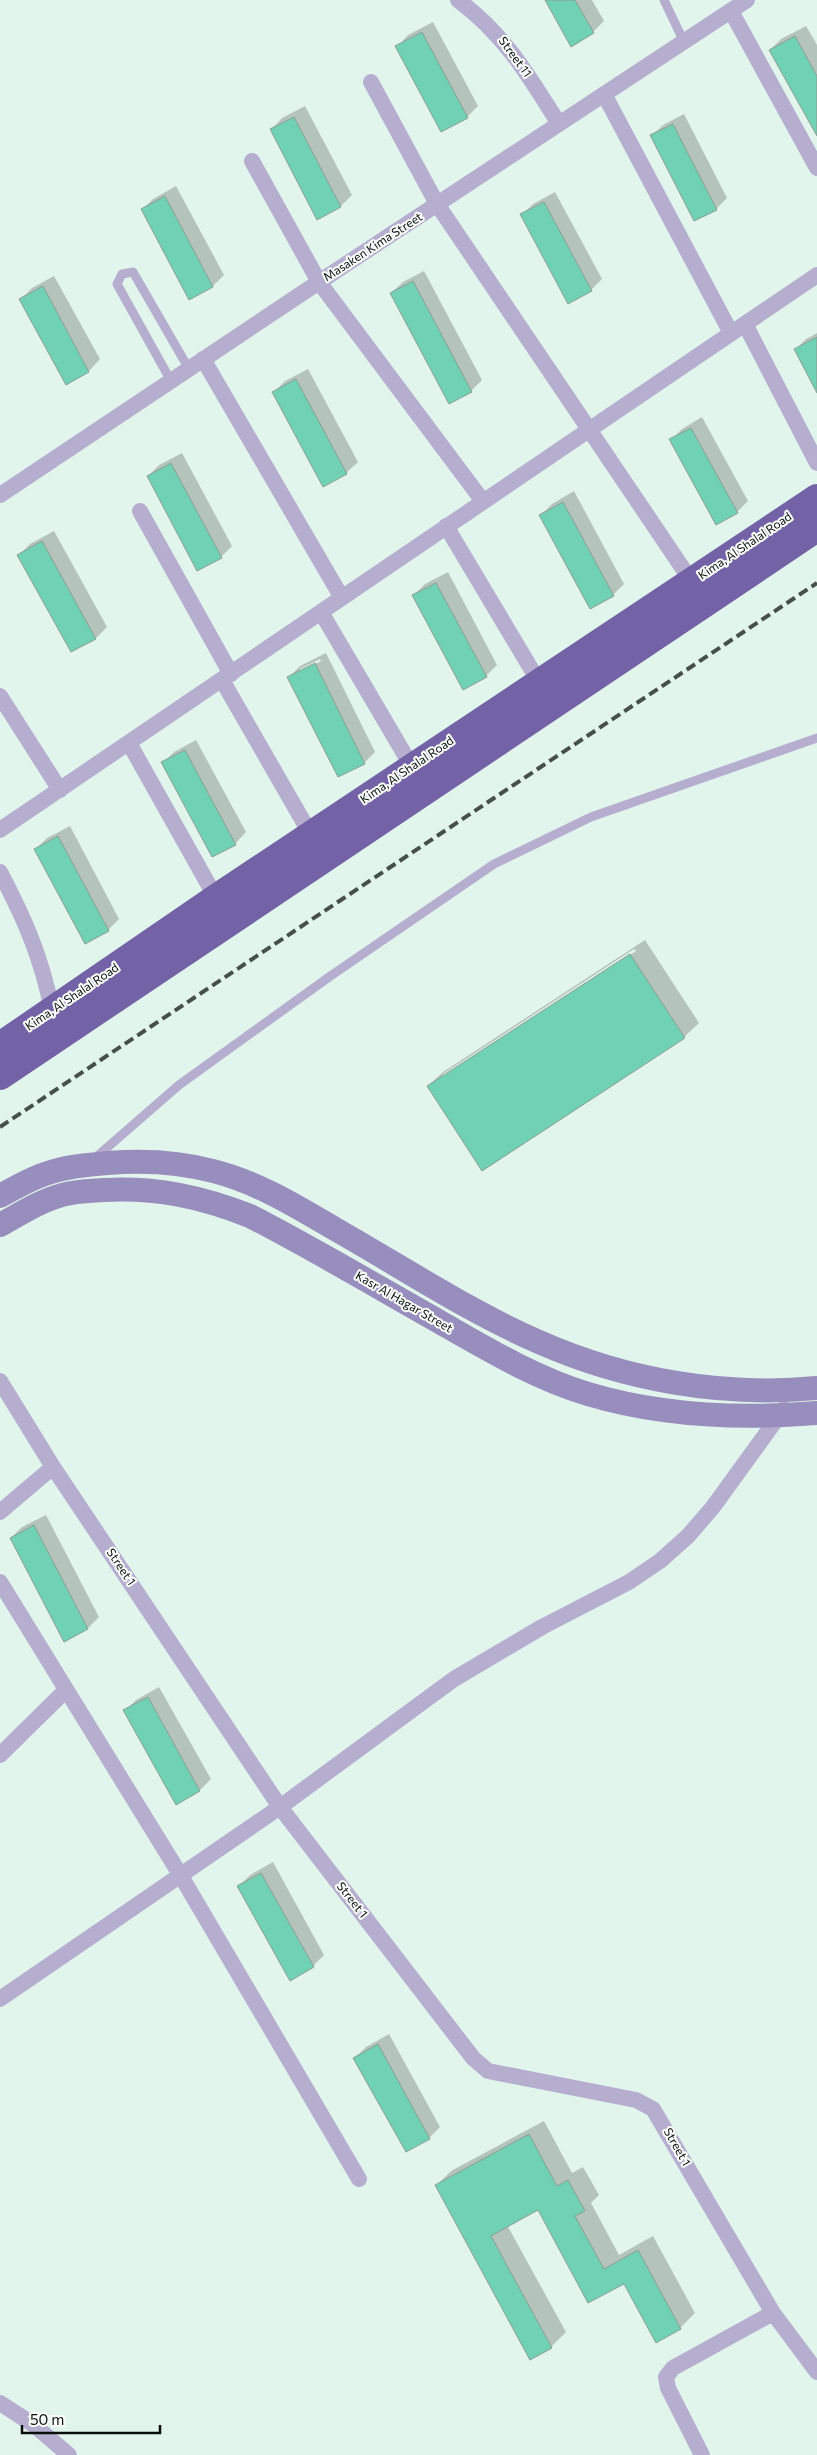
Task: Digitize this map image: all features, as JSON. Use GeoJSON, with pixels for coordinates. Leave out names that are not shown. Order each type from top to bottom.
{"type":"FeatureCollection","features":[{"type":"Feature","properties":{"kind":"highway","name":"Kima, Al Shalal Road"},"geometry":{"type":"LineString","coordinates":[[0,1076],[683,597],[817,498]]}},
{"type":"Feature","properties":{"kind":"highway","name":"Kima, Al Shalal Road"},"geometry":{"type":"LineString","coordinates":[[0,1046],[216,898],[539,682],[683,597],[817,528]]}},
{"type":"Feature","properties":{"kind":"main road"},"geometry":{"type":"LineString","coordinates":[[0,1196],[46,1173],[88,1165],[130,1162],[171,1164],[212,1171],[252,1184],[289,1202],[488,1317],[538,1342],[590,1362],[644,1377],[698,1387],[808,1389]]}},
{"type":"Feature","properties":{"kind":"main road"},"geometry":{"type":"LineString","coordinates":[[75,1192],[88,1165]]}},
{"type":"Feature","properties":{"kind":"main road","name":"Kasr Al Hagar Street"},"geometry":{"type":"LineString","coordinates":[[0,1225],[47,1200],[75,1192],[147,1190],[182,1194],[217,1203],[250,1216],[487,1349],[536,1374],[588,1394],[650,1408],[696,1413],[779,1416],[817,1413]]}},
{"type":"Feature","properties":{"kind":"street","name":"Street 11"},"geometry":{"type":"LineString","coordinates":[[458,0],[500,36],[528,74],[559,124]]}},
{"type":"Feature","properties":{"kind":"street","name":"Masaken Kima Street"},"geometry":{"type":"LineString","coordinates":[[0,496],[319,282],[748,0]]}},
{"type":"Feature","properties":{"kind":"street"},"geometry":{"type":"LineString","coordinates":[[731,11],[817,168]]}},
{"type":"Feature","properties":{"kind":"street"},"geometry":{"type":"LineString","coordinates":[[371,82],[437,204],[589,429],[683,597]]}},
{"type":"Feature","properties":{"kind":"street"},"geometry":{"type":"LineString","coordinates":[[604,94],[730,333]]}},
{"type":"Feature","properties":{"kind":"street"},"geometry":{"type":"LineString","coordinates":[[252,161],[319,282],[482,500]]}},
{"type":"Feature","properties":{"kind":"street"},"geometry":{"type":"LineString","coordinates":[[0,830],[342,598],[482,500],[817,275]]}},
{"type":"Feature","properties":{"kind":"street"},"geometry":{"type":"LineString","coordinates":[[745,324],[817,463]]}},
{"type":"Feature","properties":{"kind":"street"},"geometry":{"type":"LineString","coordinates":[[203,359],[342,598]]}},
{"type":"Feature","properties":{"kind":"street"},"geometry":{"type":"LineString","coordinates":[[140,511],[226,677],[311,834]]}},
{"type":"Feature","properties":{"kind":"street"},"geometry":{"type":"LineString","coordinates":[[446,526],[539,682]]}},
{"type":"Feature","properties":{"kind":"street"},"geometry":{"type":"LineString","coordinates":[[321,612],[412,767]]}},
{"type":"Feature","properties":{"kind":"street"},"geometry":{"type":"LineString","coordinates":[[0,696],[60,790]]}},
{"type":"Feature","properties":{"kind":"street"},"geometry":{"type":"LineString","coordinates":[[129,743],[216,898]]}},
{"type":"Feature","properties":{"kind":"street"},"geometry":{"type":"LineString","coordinates":[[0,872],[26,923],[45,972],[52,1010]]}},
{"type":"Feature","properties":{"kind":"street","name":"Street 1"},"geometry":{"type":"LineString","coordinates":[[0,1382],[53,1467],[280,1807],[480,2065],[488,2071],[499,2074],[636,2100],[653,2109],[773,2313],[817,2372]]}},
{"type":"Feature","properties":{"kind":"street"},"geometry":{"type":"LineString","coordinates":[[0,1999],[280,1807],[454,1679],[542,1627],[629,1582],[660,1561],[688,1536],[713,1507],[779,1416],[808,1389]]}},
{"type":"Feature","properties":{"kind":"street"},"geometry":{"type":"LineString","coordinates":[[0,1512],[53,1467]]}},
{"type":"Feature","properties":{"kind":"street"},"geometry":{"type":"LineString","coordinates":[[0,1582],[181,1876],[359,2179]]}},
{"type":"Feature","properties":{"kind":"street"},"geometry":{"type":"LineString","coordinates":[[1,1752],[66,1690]]}},
{"type":"Feature","properties":{"kind":"street"},"geometry":{"type":"LineString","coordinates":[[702,2455],[668,2388],[666,2377],[672,2368],[773,2313]]}},
{"type":"Feature","properties":{"kind":"street"},"geometry":{"type":"LineString","coordinates":[[0,2403],[34,2425],[69,2455]]}},
{"type":"Feature","properties":{"kind":"lane"},"geometry":{"type":"LineString","coordinates":[[664,0],[684,42]]}},
{"type":"Feature","properties":{"kind":"lane"},"geometry":{"type":"LineString","coordinates":[[171,381],[117,284],[122,274],[133,272],[188,369]]}},
{"type":"Feature","properties":{"kind":"lane"},"geometry":{"type":"LineString","coordinates":[[88,1165],[179,1085],[328,977],[494,864],[591,817],[817,738]]}},
{"type":"Feature","properties":{"kind":"building"},"geometry":{"type":"Polygon","coordinates":[[[545,0],[575,0],[594,33],[571,47],[545,0]]]}},
{"type":"Feature","properties":{"kind":"building"},"geometry":{"type":"Polygon","coordinates":[[[422,32],[468,118],[441,132],[395,46],[422,32]]]}},
{"type":"Feature","properties":{"kind":"building"},"geometry":{"type":"Polygon","coordinates":[[[795,36],[817,76],[817,136],[769,50],[795,36]]]}},
{"type":"Feature","properties":{"kind":"building"},"geometry":{"type":"Polygon","coordinates":[[[294,117],[341,207],[317,220],[270,129],[294,117]]]}},
{"type":"Feature","properties":{"kind":"building"},"geometry":{"type":"Polygon","coordinates":[[[673,124],[717,210],[694,221],[650,135],[673,124]]]}},
{"type":"Feature","properties":{"kind":"building"},"geometry":{"type":"Polygon","coordinates":[[[165,196],[213,287],[189,300],[141,209],[165,196]]]}},
{"type":"Feature","properties":{"kind":"building"},"geometry":{"type":"Polygon","coordinates":[[[544,202],[592,291],[568,304],[520,214],[544,202]]]}},
{"type":"Feature","properties":{"kind":"building"},"geometry":{"type":"Polygon","coordinates":[[[413,281],[472,392],[449,404],[390,293],[413,281]]]}},
{"type":"Feature","properties":{"kind":"building"},"geometry":{"type":"Polygon","coordinates":[[[43,286],[89,372],[66,385],[19,299],[43,286]]]}},
{"type":"Feature","properties":{"kind":"building"},"geometry":{"type":"Polygon","coordinates":[[[817,337],[817,393],[794,349],[817,337]]]}},
{"type":"Feature","properties":{"kind":"building"},"geometry":{"type":"Polygon","coordinates":[[[296,379],[347,474],[323,487],[272,392],[296,379]]]}},
{"type":"Feature","properties":{"kind":"building"},"geometry":{"type":"Polygon","coordinates":[[[691,428],[738,513],[716,525],[669,439],[691,428]]]}},
{"type":"Feature","properties":{"kind":"building"},"geometry":{"type":"Polygon","coordinates":[[[171,463],[222,558],[197,571],[147,476],[171,463]]]}},
{"type":"Feature","properties":{"kind":"building"},"geometry":{"type":"Polygon","coordinates":[[[563,502],[614,596],[590,609],[539,515],[563,502]]]}},
{"type":"Feature","properties":{"kind":"building"},"geometry":{"type":"Polygon","coordinates":[[[42,541],[96,639],[71,652],[17,555],[42,541]]]}},
{"type":"Feature","properties":{"kind":"building"},"geometry":{"type":"Polygon","coordinates":[[[436,583],[487,677],[463,690],[412,595],[436,583]]]}},
{"type":"Feature","properties":{"kind":"building"},"geometry":{"type":"Polygon","coordinates":[[[315,663],[365,764],[338,777],[287,677],[315,663]]]}},
{"type":"Feature","properties":{"kind":"building"},"geometry":{"type":"Polygon","coordinates":[[[185,750],[236,845],[212,857],[161,762],[185,750]]]}},
{"type":"Feature","properties":{"kind":"building"},"geometry":{"type":"Polygon","coordinates":[[[58,836],[109,931],[85,944],[34,849],[58,836]]]}},
{"type":"Feature","properties":{"kind":"building"},"geometry":{"type":"Polygon","coordinates":[[[630,954],[685,1038],[482,1171],[427,1086],[630,954]]]}},
{"type":"Feature","properties":{"kind":"building"},"geometry":{"type":"Polygon","coordinates":[[[34,1525],[88,1629],[64,1642],[10,1538],[34,1525]]]}},
{"type":"Feature","properties":{"kind":"building"},"geometry":{"type":"Polygon","coordinates":[[[148,1697],[200,1791],[176,1805],[123,1710],[148,1697]]]}},
{"type":"Feature","properties":{"kind":"building"},"geometry":{"type":"Polygon","coordinates":[[[261,1873],[314,1967],[290,1981],[237,1886],[261,1873]]]}},
{"type":"Feature","properties":{"kind":"building"},"geometry":{"type":"Polygon","coordinates":[[[378,2044],[430,2139],[406,2152],[353,2058],[378,2044]]]}},
{"type":"Feature","properties":{"kind":"building"},"geometry":{"type":"Polygon","coordinates":[[[529,2134],[557,2186],[568,2180],[585,2211],[575,2216],[604,2269],[638,2250],[681,2329],[656,2343],[624,2284],[588,2303],[538,2210],[491,2236],[552,2348],[530,2360],[435,2185],[529,2134]]]}},
{"type":"Feature","properties":{"kind":"railway"},"geometry":{"type":"LineString","coordinates":[[0,1127],[817,583]]}}]}
